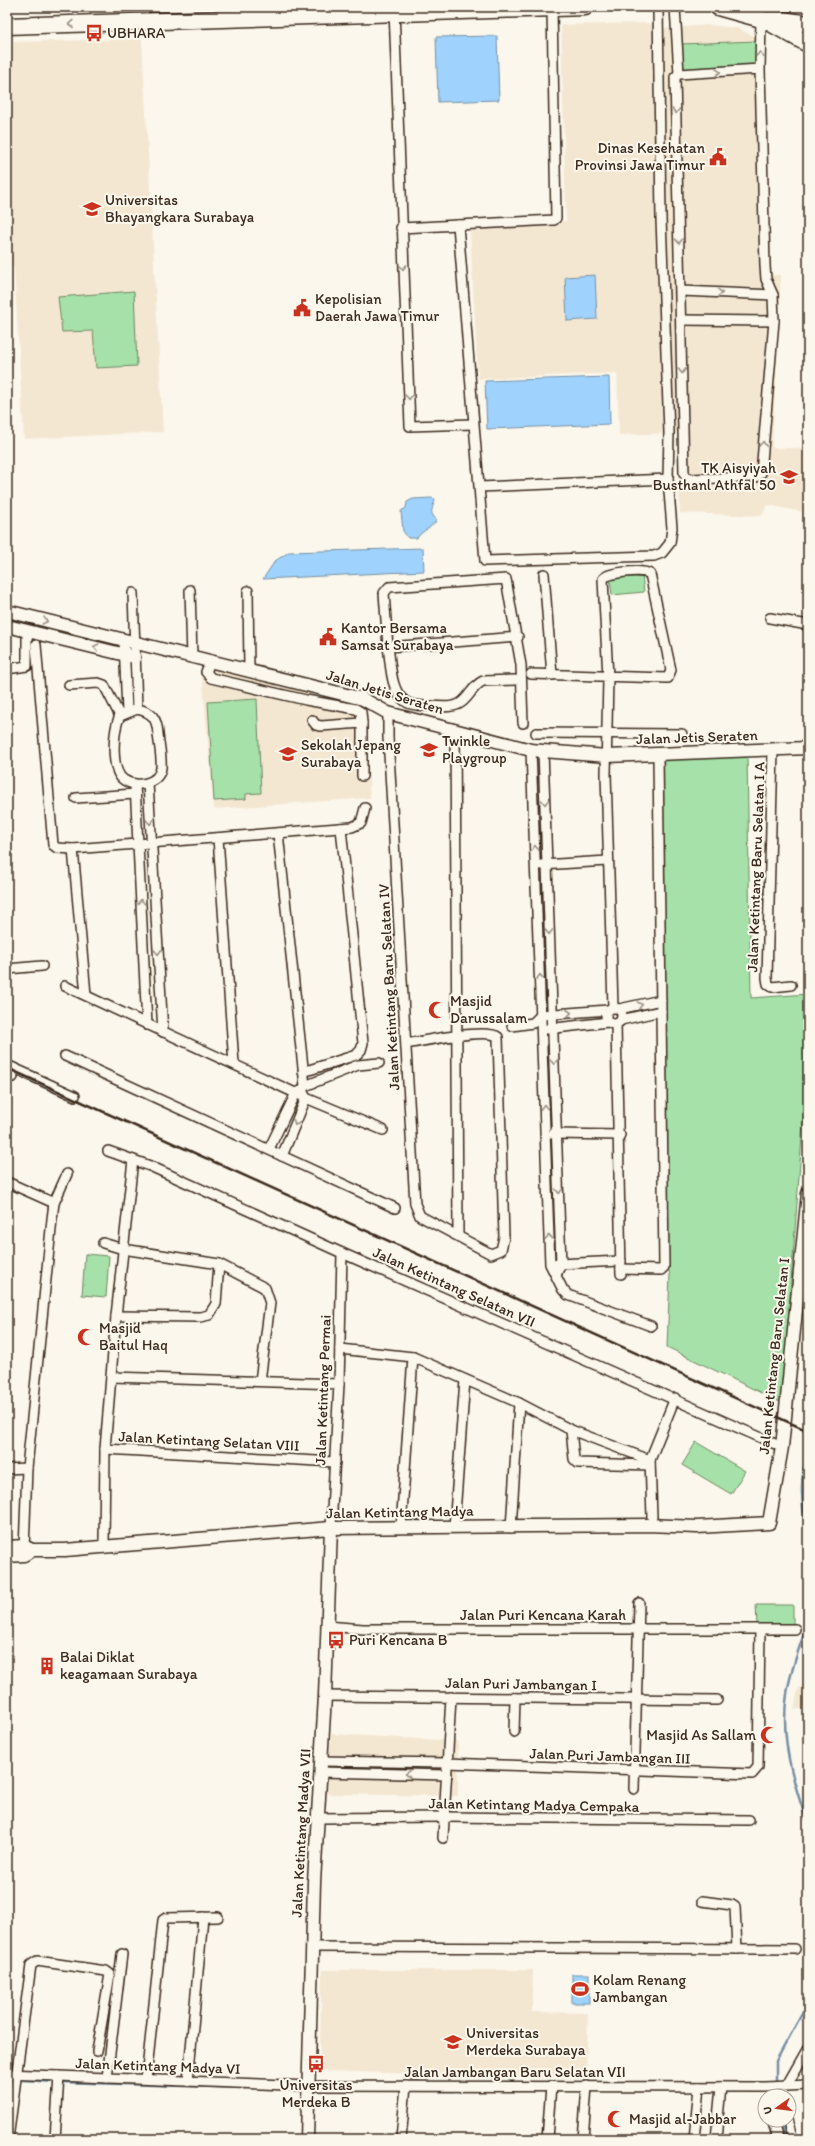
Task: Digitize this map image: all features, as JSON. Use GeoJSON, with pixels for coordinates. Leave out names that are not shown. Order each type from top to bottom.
{"type":"FeatureCollection","features":[{"type":"Feature","properties":{"kind":"highway"},"geometry":{"type":"LineString","coordinates":[[7,26],[394,10],[585,7]]}},
{"type":"Feature","properties":{"kind":"highway"},"geometry":{"type":"LineString","coordinates":[[718,7],[763,19],[783,20],[808,24]]}},
{"type":"Feature","properties":{"kind":"highway"},"geometry":{"type":"LineString","coordinates":[[763,19],[808,44]]}},
{"type":"Feature","properties":{"kind":"street"},"geometry":{"type":"LineString","coordinates":[[485,561],[654,556],[662,552],[670,543],[672,537],[668,479],[669,432],[660,218],[658,7]]}},
{"type":"Feature","properties":{"kind":"street"},"geometry":{"type":"LineString","coordinates":[[675,7],[679,74]]}},
{"type":"Feature","properties":{"kind":"street"},"geometry":{"type":"LineString","coordinates":[[401,228],[554,220],[557,217],[552,8]]}},
{"type":"Feature","properties":{"kind":"street"},"geometry":{"type":"LineString","coordinates":[[394,10],[401,228],[410,426],[473,424]]}},
{"type":"Feature","properties":{"kind":"street"},"geometry":{"type":"LineString","coordinates":[[760,69],[679,74],[675,77],[684,473],[688,479],[756,477],[761,473],[774,321],[773,295],[766,279],[765,266],[760,69],[763,19]]}},
{"type":"Feature","properties":{"kind":"street"},"geometry":{"type":"LineString","coordinates":[[458,225],[473,424],[480,487],[487,579]]}},
{"type":"Feature","properties":{"kind":"street"},"geometry":{"type":"LineString","coordinates":[[681,291],[773,295]]}},
{"type":"Feature","properties":{"kind":"street"},"geometry":{"type":"LineString","coordinates":[[681,320],[774,321]]}},
{"type":"Feature","properties":{"kind":"street"},"geometry":{"type":"LineString","coordinates":[[480,487],[668,479]]}},
{"type":"Feature","properties":{"kind":"street"},"geometry":{"type":"LineString","coordinates":[[531,674],[608,678],[666,679],[671,675],[651,577],[645,571],[609,574],[603,579],[608,678],[608,861],[614,1009]]}},
{"type":"Feature","properties":{"kind":"street"},"geometry":{"type":"LineString","coordinates":[[544,574],[552,675]]}},
{"type":"Feature","properties":{"kind":"street"},"geometry":{"type":"LineString","coordinates":[[515,680],[482,681],[478,683],[467,698],[459,704],[445,707],[411,704],[404,701],[396,690],[388,647],[384,593],[386,590],[390,587],[505,578],[508,581],[518,637],[523,722]]}},
{"type":"Feature","properties":{"kind":"street"},"geometry":{"type":"LineString","coordinates":[[190,590],[192,657]]}},
{"type":"Feature","properties":{"kind":"street"},"geometry":{"type":"LineString","coordinates":[[248,591],[249,671]]}},
{"type":"Feature","properties":{"kind":"street"},"geometry":{"type":"LineString","coordinates":[[124,714],[137,709],[153,715],[158,724],[161,768],[158,776],[148,783],[135,784],[124,780],[118,774],[116,765],[115,728],[124,714],[133,593]]}},
{"type":"Feature","properties":{"kind":"street","name":"Jalan Jetis Seraten"},"geometry":{"type":"LineString","coordinates":[[7,611],[363,700],[388,713],[455,729],[531,750],[658,761],[808,748]]}},
{"type":"Feature","properties":{"kind":"street"},"geometry":{"type":"LineString","coordinates":[[770,618],[808,625]]}},
{"type":"Feature","properties":{"kind":"street"},"geometry":{"type":"LineString","coordinates":[[7,626],[129,655]]}},
{"type":"Feature","properties":{"kind":"street"},"geometry":{"type":"LineString","coordinates":[[7,669],[28,666],[27,630]]}},
{"type":"Feature","properties":{"kind":"street"},"geometry":{"type":"LineString","coordinates":[[388,647],[518,637]]}},
{"type":"Feature","properties":{"kind":"street"},"geometry":{"type":"LineString","coordinates":[[36,645],[53,845],[61,850],[358,826],[361,823],[365,808]]}},
{"type":"Feature","properties":{"kind":"street"},"geometry":{"type":"LineString","coordinates":[[129,655],[137,709]]}},
{"type":"Feature","properties":{"kind":"street"},"geometry":{"type":"LineString","coordinates":[[210,662],[206,672],[211,678],[306,700],[356,709],[361,712],[362,776]]}},
{"type":"Feature","properties":{"kind":"street"},"geometry":{"type":"LineString","coordinates":[[69,685],[98,683],[104,685],[124,714]]}},
{"type":"Feature","properties":{"kind":"street","name":"Jalan Ketintang Baru Selatan IV"},"geometry":{"type":"LineString","coordinates":[[388,713],[416,1209],[420,1216],[491,1254],[501,1250],[504,1237],[498,1037],[492,1034],[457,1036]]}},
{"type":"Feature","properties":{"kind":"street"},"geometry":{"type":"LineString","coordinates":[[312,720],[316,725],[321,726],[362,723]]}},
{"type":"Feature","properties":{"kind":"street"},"geometry":{"type":"LineString","coordinates":[[455,729],[458,1236]]}},
{"type":"Feature","properties":{"kind":"street"},"geometry":{"type":"LineString","coordinates":[[536,733],[682,734]]}},
{"type":"Feature","properties":{"kind":"street"},"geometry":{"type":"LineString","coordinates":[[531,750],[550,1264],[563,1290],[568,1294],[651,1326]]}},
{"type":"Feature","properties":{"kind":"street","name":"Jalan Ketintang Baru Selatan I A"},"geometry":{"type":"LineString","coordinates":[[773,750],[767,978],[768,984],[772,987],[791,985]]}},
{"type":"Feature","properties":{"kind":"street"},"geometry":{"type":"LineString","coordinates":[[543,752],[561,1264],[556,1275]]}},
{"type":"Feature","properties":{"kind":"street"},"geometry":{"type":"LineString","coordinates":[[550,1264],[661,1270],[664,1267],[658,761]]}},
{"type":"Feature","properties":{"kind":"street"},"geometry":{"type":"LineString","coordinates":[[148,783],[163,1032]]}},
{"type":"Feature","properties":{"kind":"street"},"geometry":{"type":"LineString","coordinates":[[135,784],[147,1025]]}},
{"type":"Feature","properties":{"kind":"street"},"geometry":{"type":"LineString","coordinates":[[76,798],[135,794]]}},
{"type":"Feature","properties":{"kind":"street"},"geometry":{"type":"LineString","coordinates":[[303,1072],[356,1054],[361,1050],[363,1043],[341,828]]}},
{"type":"Feature","properties":{"kind":"street"},"geometry":{"type":"LineString","coordinates":[[278,833],[303,1072],[302,1092],[282,1156]]}},
{"type":"Feature","properties":{"kind":"street"},"geometry":{"type":"LineString","coordinates":[[218,838],[234,1064]]}},
{"type":"Feature","properties":{"kind":"street"},"geometry":{"type":"LineString","coordinates":[[73,850],[86,995]]}},
{"type":"Feature","properties":{"kind":"street"},"geometry":{"type":"LineString","coordinates":[[536,865],[608,861]]}},
{"type":"Feature","properties":{"kind":"street"},"geometry":{"type":"LineString","coordinates":[[7,969],[42,966]]}},
{"type":"Feature","properties":{"kind":"street"},"geometry":{"type":"LineString","coordinates":[[65,986],[147,1025],[234,1064],[302,1092],[383,1130]]}},
{"type":"Feature","properties":{"kind":"street"},"geometry":{"type":"LineString","coordinates":[[512,1026],[533,1023],[541,1015],[614,1009],[660,1000]]}},
{"type":"Feature","properties":{"kind":"street"},"geometry":{"type":"LineString","coordinates":[[614,1009],[606,1014],[615,1022]]}},
{"type":"Feature","properties":{"kind":"street"},"geometry":{"type":"LineString","coordinates":[[614,1009],[622,1014],[615,1022],[620,1135],[621,1268]]}},
{"type":"Feature","properties":{"kind":"street"},"geometry":{"type":"LineString","coordinates":[[533,1023],[542,1029],[552,1029],[615,1022],[661,1011]]}},
{"type":"Feature","properties":{"kind":"street"},"geometry":{"type":"LineString","coordinates":[[406,1044],[457,1036]]}},
{"type":"Feature","properties":{"kind":"street"},"geometry":{"type":"LineString","coordinates":[[65,1056],[395,1208]]}},
{"type":"Feature","properties":{"kind":"street"},"geometry":{"type":"LineString","coordinates":[[269,1149],[302,1092],[358,1065],[379,1063]]}},
{"type":"Feature","properties":{"kind":"street"},"geometry":{"type":"LineString","coordinates":[[7,1065],[75,1096]]}},
{"type":"Feature","properties":{"kind":"street"},"geometry":{"type":"LineString","coordinates":[[545,1134],[620,1135]]}},
{"type":"Feature","properties":{"kind":"street","name":"Jalan Ketintang Selatan VII"},"geometry":{"type":"LineString","coordinates":[[108,1151],[133,1160],[675,1398],[782,1447]]}},
{"type":"Feature","properties":{"kind":"street"},"geometry":{"type":"LineString","coordinates":[[104,1546],[105,1449],[116,1316],[133,1160]]}},
{"type":"Feature","properties":{"kind":"street"},"geometry":{"type":"LineString","coordinates":[[27,1550],[27,1468],[54,1203],[67,1174]]}},
{"type":"Feature","properties":{"kind":"street"},"geometry":{"type":"LineString","coordinates":[[7,1182],[54,1203]]}},
{"type":"Feature","properties":{"kind":"street","name":"Jalan Ketintang Baru Selatan I"},"geometry":{"type":"LineString","coordinates":[[770,1523],[782,1447],[808,1193]]}},
{"type":"Feature","properties":{"kind":"street"},"geometry":{"type":"LineString","coordinates":[[103,1243],[123,1249],[219,1264],[265,1288],[270,1303],[260,1381]]}},
{"type":"Feature","properties":{"kind":"street","name":"Jalan Ketintang Permai"},"geometry":{"type":"LineString","coordinates":[[331,1528],[339,1384],[342,1253]]}},
{"type":"Feature","properties":{"kind":"street"},"geometry":{"type":"LineString","coordinates":[[116,1316],[200,1317],[209,1315],[216,1304],[219,1264]]}},
{"type":"Feature","properties":{"kind":"street"},"geometry":{"type":"LineString","coordinates":[[340,1349],[413,1357],[520,1403],[571,1430],[650,1462]]}},
{"type":"Feature","properties":{"kind":"street"},"geometry":{"type":"LineString","coordinates":[[401,1527],[413,1357]]}},
{"type":"Feature","properties":{"kind":"street"},"geometry":{"type":"LineString","coordinates":[[111,1377],[339,1384]]}},
{"type":"Feature","properties":{"kind":"street"},"geometry":{"type":"LineString","coordinates":[[454,1527],[466,1380]]}},
{"type":"Feature","properties":{"kind":"street"},"geometry":{"type":"LineString","coordinates":[[652,1517],[650,1462],[675,1398]]}},
{"type":"Feature","properties":{"kind":"street"},"geometry":{"type":"LineString","coordinates":[[511,1528],[520,1403]]}},
{"type":"Feature","properties":{"kind":"street"},"geometry":{"type":"LineString","coordinates":[[571,1430],[574,1459],[578,1463],[650,1462]]}},
{"type":"Feature","properties":{"kind":"street","name":"Jalan Ketintang Selatan VIII"},"geometry":{"type":"LineString","coordinates":[[105,1449],[335,1462]]}},
{"type":"Feature","properties":{"kind":"street"},"geometry":{"type":"LineString","coordinates":[[7,1468],[27,1468]]}},
{"type":"Feature","properties":{"kind":"street","name":"Jalan Ketintang Madya"},"geometry":{"type":"LineString","coordinates":[[7,1547],[27,1550],[104,1546],[331,1528],[511,1528],[648,1525],[697,1526],[770,1523]]}},
{"type":"Feature","properties":{"kind":"street","name":"Jalan Ketintang Madya VII"},"geometry":{"type":"LineString","coordinates":[[307,2139],[312,1947],[320,1767],[325,1696],[331,1528]]}},
{"type":"Feature","properties":{"kind":"street","name":"Jalan Ketintang Madya"},"geometry":{"type":"LineString","coordinates":[[7,1556],[27,1550]]}},
{"type":"Feature","properties":{"kind":"street"},"geometry":{"type":"LineString","coordinates":[[634,1789],[639,1603]]}},
{"type":"Feature","properties":{"kind":"street","name":"Jalan Puri Kencana Karah"},"geometry":{"type":"LineString","coordinates":[[327,1626],[363,1629],[795,1629]]}},
{"type":"Feature","properties":{"kind":"street","name":"Jalan Puri Jambangan III"},"geometry":{"type":"LineString","coordinates":[[320,1767],[361,1762],[447,1763],[634,1771],[752,1774],[756,1772],[758,1768],[760,1630]]}},
{"type":"Feature","properties":{"kind":"street","name":"Jalan Puri Jambangan I"},"geometry":{"type":"LineString","coordinates":[[325,1696],[717,1700]]}},
{"type":"Feature","properties":{"kind":"street"},"geometry":{"type":"LineString","coordinates":[[443,1838],[451,1697]]}},
{"type":"Feature","properties":{"kind":"street"},"geometry":{"type":"LineString","coordinates":[[514,1732],[515,1698]]}},
{"type":"Feature","properties":{"kind":"street"},"geometry":{"type":"LineString","coordinates":[[361,1762],[361,1772]]}},
{"type":"Feature","properties":{"kind":"street"},"geometry":{"type":"LineString","coordinates":[[320,1767],[361,1772],[446,1775]]}},
{"type":"Feature","properties":{"kind":"street","name":"Jalan Ketintang Madya Cempaka"},"geometry":{"type":"LineString","coordinates":[[318,1818],[444,1817],[749,1820]]}},
{"type":"Feature","properties":{"kind":"street"},"geometry":{"type":"LineString","coordinates":[[702,1901],[732,1905],[735,1907],[737,1949]]}},
{"type":"Feature","properties":{"kind":"street"},"geometry":{"type":"LineString","coordinates":[[188,2081],[203,1917]]}},
{"type":"Feature","properties":{"kind":"street"},"geometry":{"type":"LineString","coordinates":[[146,2079],[163,1920],[166,1918],[218,1917]]}},
{"type":"Feature","properties":{"kind":"street"},"geometry":{"type":"LineString","coordinates":[[312,1947],[795,1949]]}},
{"type":"Feature","properties":{"kind":"street"},"geometry":{"type":"LineString","coordinates":[[107,2078],[122,1954]]}},
{"type":"Feature","properties":{"kind":"street"},"geometry":{"type":"LineString","coordinates":[[8,2139],[13,2078],[31,1965],[36,1961],[106,1971],[110,1974],[97,2051]]}},
{"type":"Feature","properties":{"kind":"street"},"geometry":{"type":"LineString","coordinates":[[784,2086],[808,2048]]}},
{"type":"Feature","properties":{"kind":"street","name":"Jalan Ketintang Madya VI"},"geometry":{"type":"LineString","coordinates":[[13,2078],[58,2082],[107,2078],[146,2079],[309,2090]]}},
{"type":"Feature","properties":{"kind":"street"},"geometry":{"type":"LineString","coordinates":[[55,2139],[58,2082]]}},
{"type":"Feature","properties":{"kind":"street","name":"Jalan Jambangan Baru Selatan VII"},"geometry":{"type":"LineString","coordinates":[[776,2088],[784,2086],[808,2085]]}},
{"type":"Feature","properties":{"kind":"street"},"geometry":{"type":"LineString","coordinates":[[547,2139],[550,2086]]}},
{"type":"Feature","properties":{"kind":"street","name":"Jalan Jambangan Baru Selatan VII"},"geometry":{"type":"LineString","coordinates":[[309,2090],[405,2090],[550,2086],[721,2087],[757,2089]]}},
{"type":"Feature","properties":{"kind":"street"},"geometry":{"type":"LineString","coordinates":[[583,2139],[587,2086]]}},
{"type":"Feature","properties":{"kind":"street"},"geometry":{"type":"LineString","coordinates":[[694,2139],[699,2087]]}},
{"type":"Feature","properties":{"kind":"street"},"geometry":{"type":"LineString","coordinates":[[716,2139],[721,2087]]}},
{"type":"Feature","properties":{"kind":"street"},"geometry":{"type":"LineString","coordinates":[[401,2139],[405,2090]]}},
{"type":"Feature","properties":{"kind":"street"},"geometry":{"type":"LineString","coordinates":[[775,2128],[778,2139]]}},
{"type":"Feature","properties":{"kind":"street"},"geometry":{"type":"LineString","coordinates":[[790,2128],[793,2139]]}},
{"type":"Feature","properties":{"kind":"shaded area"},"geometry":{"type":"Polygon","coordinates":[[[647,23],[666,28],[708,25],[737,28],[761,39],[772,275],[781,275],[772,448],[808,448],[808,513],[767,505],[762,516],[680,513],[677,433],[619,435],[617,373],[478,379],[470,230],[566,221],[561,25],[647,23]]]}},
{"type":"Feature","properties":{"kind":"shaded area","name":"Universitas Bhayangkara Surabaya"},"geometry":{"type":"Polygon","coordinates":[[[142,39],[163,432],[24,439],[14,267],[7,267],[7,42],[142,39]]]}},
{"type":"Feature","properties":{"kind":"shaded area","name":"Sekolah Jepang Surabaya"},"geometry":{"type":"Polygon","coordinates":[[[201,664],[286,686],[365,710],[370,798],[214,809],[201,664]]]}},
{"type":"Feature","properties":{"kind":"shaded area"},"geometry":{"type":"Polygon","coordinates":[[[808,1677],[808,1709],[794,1709],[798,1690],[808,1677]]]}},
{"type":"Feature","properties":{"kind":"shaded area"},"geometry":{"type":"Polygon","coordinates":[[[331,1734],[458,1741],[458,1796],[327,1794],[331,1734]]]}},
{"type":"Feature","properties":{"kind":"shaded area","name":"Universitas Merdeka Surabaya"},"geometry":{"type":"Polygon","coordinates":[[[322,1970],[533,1970],[532,2012],[588,2013],[586,2079],[319,2071],[322,1970]]]}},
{"type":"Feature","properties":{"kind":"green space"},"geometry":{"type":"Polygon","coordinates":[[[756,41],[757,69],[682,72],[681,44],[756,41]]]}},
{"type":"Feature","properties":{"kind":"green space"},"geometry":{"type":"Polygon","coordinates":[[[134,291],[137,366],[96,368],[93,331],[62,332],[58,297],[134,291]]]}},
{"type":"Feature","properties":{"kind":"green space"},"geometry":{"type":"Polygon","coordinates":[[[642,575],[644,592],[612,595],[610,579],[642,575]]]}},
{"type":"Feature","properties":{"kind":"green space"},"geometry":{"type":"Polygon","coordinates":[[[257,699],[261,793],[246,794],[246,799],[214,801],[208,702],[257,699]]]}},
{"type":"Feature","properties":{"kind":"green space"},"geometry":{"type":"Polygon","coordinates":[[[747,753],[751,998],[808,994],[808,1056],[782,1403],[667,1347],[670,1274],[667,1266],[662,760],[747,753]]]}},
{"type":"Feature","properties":{"kind":"green space"},"geometry":{"type":"Polygon","coordinates":[[[85,1254],[109,1256],[106,1297],[82,1295],[85,1254]]]}},
{"type":"Feature","properties":{"kind":"green space"},"geometry":{"type":"Polygon","coordinates":[[[696,1442],[745,1471],[731,1494],[682,1465],[696,1442]]]}},
{"type":"Feature","properties":{"kind":"green space"},"geometry":{"type":"Polygon","coordinates":[[[756,1605],[793,1605],[793,1625],[757,1626],[756,1605]]]}},
{"type":"Feature","properties":{"kind":"water"},"geometry":{"type":"Polygon","coordinates":[[[497,36],[499,100],[438,102],[436,37],[497,36]]]}},
{"type":"Feature","properties":{"kind":"water"},"geometry":{"type":"Polygon","coordinates":[[[595,275],[597,319],[567,321],[565,277],[595,275]]]}},
{"type":"Feature","properties":{"kind":"water"},"geometry":{"type":"Polygon","coordinates":[[[609,377],[610,424],[487,429],[485,381],[609,377]]]}},
{"type":"Feature","properties":{"kind":"water"},"geometry":{"type":"Polygon","coordinates":[[[413,499],[435,499],[432,512],[437,520],[417,538],[408,538],[403,531],[401,511],[406,508],[407,502],[413,499]]]}},
{"type":"Feature","properties":{"kind":"water"},"geometry":{"type":"Polygon","coordinates":[[[423,548],[424,571],[263,579],[275,561],[289,552],[423,548]]]}},
{"type":"Feature","properties":{"kind":"water","name":"Kolam Renang Jambangan"},"geometry":{"type":"Polygon","coordinates":[[[572,1974],[589,1974],[589,2003],[572,2003],[572,1974]]]}},
{"type":"Feature","properties":{"kind":"waterway"},"geometry":{"type":"LineString","coordinates":[[808,1453],[802,1484],[804,1514],[808,1535]]}},
{"type":"Feature","properties":{"kind":"waterway"},"geometry":{"type":"LineString","coordinates":[[808,1621],[788,1685],[785,1711],[785,1727],[789,1760],[797,1793],[808,1824]]}},
{"type":"Feature","properties":{"kind":"waterway"},"geometry":{"type":"LineString","coordinates":[[776,2088],[776,2061],[808,2003]]}},
{"type":"Feature","properties":{"kind":"waterway"},"geometry":{"type":"LineString","coordinates":[[7,2079],[56,2082]]}},
{"type":"Feature","properties":{"kind":"waterway"},"geometry":{"type":"LineString","coordinates":[[61,2082],[246,2088]]}},
{"type":"Feature","properties":{"kind":"waterway"},"geometry":{"type":"LineString","coordinates":[[439,2091],[454,2091]]}},
{"type":"Feature","properties":{"kind":"waterway"},"geometry":{"type":"LineString","coordinates":[[782,2128],[786,2139]]}},
{"type":"Feature","properties":{"kind":"railway"},"geometry":{"type":"LineString","coordinates":[[7,1068],[808,1431]]}},
{"type":"Feature","properties":{"kind":"place","name":"UBHARA"},"geometry":{"type":"Point","coordinates":[94,33]}},
{"type":"Feature","properties":{"kind":"place","name":"Dinas Kesehatan Provinsi Jawa Timur"},"geometry":{"type":"Point","coordinates":[718,157]}},
{"type":"Feature","properties":{"kind":"place","name":"Universitas Bhayangkara Surabaya"},"geometry":{"type":"Point","coordinates":[92,209]}},
{"type":"Feature","properties":{"kind":"place","name":"Kepolisian Daerah Jawa Timur"},"geometry":{"type":"Point","coordinates":[302,308]}},
{"type":"Feature","properties":{"kind":"place","name":"TK Aisyiyah Busthanl Athfal 50"},"geometry":{"type":"Point","coordinates":[789,477]}},
{"type":"Feature","properties":{"kind":"place","name":"Kantor Bersama Samsat Surabaya"},"geometry":{"type":"Point","coordinates":[328,637]}},
{"type":"Feature","properties":{"kind":"place","name":"Twinkle Playgroup"},"geometry":{"type":"Point","coordinates":[429,750]}},
{"type":"Feature","properties":{"kind":"place","name":"Sekolah Jepang Surabaya"},"geometry":{"type":"Point","coordinates":[288,754]}},
{"type":"Feature","properties":{"kind":"place","name":"Masjid Darussalam"},"geometry":{"type":"Point","coordinates":[437,1010]}},
{"type":"Feature","properties":{"kind":"place","name":"Masjid Baitul Haq"},"geometry":{"type":"Point","coordinates":[86,1337]}},
{"type":"Feature","properties":{"kind":"place","name":"Puri Kencana B"},"geometry":{"type":"Point","coordinates":[336,1640]}},
{"type":"Feature","properties":{"kind":"place","name":"Balai Diklat keagamaan Surabaya"},"geometry":{"type":"Point","coordinates":[47,1666]}},
{"type":"Feature","properties":{"kind":"place","name":"Masjid As Sallam"},"geometry":{"type":"Point","coordinates":[769,1735]}},
{"type":"Feature","properties":{"kind":"place","name":"Kolam Renang Jambangan"},"geometry":{"type":"Point","coordinates":[580,1989]}},
{"type":"Feature","properties":{"kind":"place","name":"Universitas Merdeka Surabaya"},"geometry":{"type":"Point","coordinates":[453,2042]}},
{"type":"Feature","properties":{"kind":"place","name":"Universitas Merdeka B"},"geometry":{"type":"Point","coordinates":[316,2064]}},
{"type":"Feature","properties":{"kind":"place","name":"Masjid al-Jabbar"},"geometry":{"type":"Point","coordinates":[616,2119]}}]}
